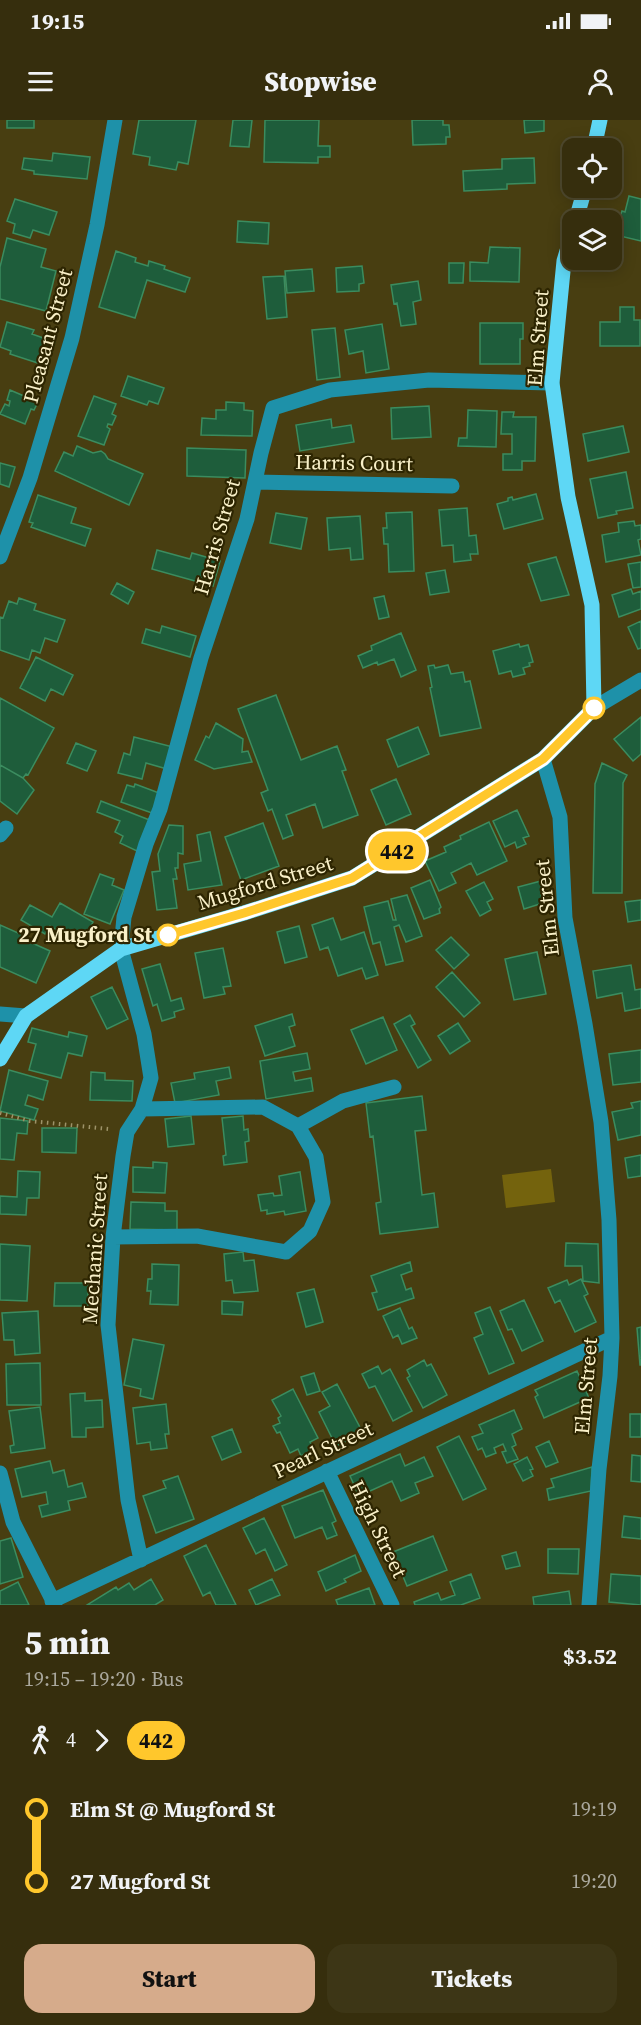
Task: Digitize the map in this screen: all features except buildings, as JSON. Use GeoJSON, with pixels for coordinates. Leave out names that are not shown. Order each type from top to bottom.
{"type":"FeatureCollection","features":[{"type":"Feature","properties":{"kind":"main road"},"geometry":{"type":"LineString","coordinates":[[596,138],[600,120]]}},
{"type":"Feature","properties":{"kind":"main road","name":"Elm Street"},"geometry":{"type":"LineString","coordinates":[[563,270],[552,383],[568,497],[592,605],[594,708]]}},
{"type":"Feature","properties":{"kind":"main road"},"geometry":{"type":"LineString","coordinates":[[543,759],[594,708]]}},
{"type":"Feature","properties":{"kind":"main road","name":"Mugford Street"},"geometry":{"type":"LineString","coordinates":[[26,1016],[121,949],[352,878],[543,759]]}},
{"type":"Feature","properties":{"kind":"main road"},"geometry":{"type":"LineString","coordinates":[[0,1059],[26,1016]]}},
{"type":"Feature","properties":{"kind":"street","name":"Pleasant Street"},"geometry":{"type":"LineString","coordinates":[[0,557],[30,478],[72,338],[97,225],[115,120]]}},
{"type":"Feature","properties":{"kind":"street","name":"Harris Street"},"geometry":{"type":"LineString","coordinates":[[121,949],[124,917],[146,844],[160,809],[201,658],[247,519],[273,408],[330,390],[429,380],[552,383]]}},
{"type":"Feature","properties":{"kind":"street","name":"Harris Court"},"geometry":{"type":"LineString","coordinates":[[255,482],[452,486]]}},
{"type":"Feature","properties":{"kind":"street"},"geometry":{"type":"LineString","coordinates":[[594,708],[641,680]]}},
{"type":"Feature","properties":{"kind":"street","name":"Elm Street"},"geometry":{"type":"LineString","coordinates":[[543,759],[560,817],[565,918],[601,1122],[609,1220],[612,1338],[589,1605]]}},
{"type":"Feature","properties":{"kind":"street","name":"Mechanic Street"},"geometry":{"type":"LineString","coordinates":[[121,949],[144,1034],[151,1078],[142,1109],[127,1132],[113,1237],[108,1325],[128,1500],[141,1560]]}},
{"type":"Feature","properties":{"kind":"street"},"geometry":{"type":"LineString","coordinates":[[0,1014],[26,1016]]}},
{"type":"Feature","properties":{"kind":"street"},"geometry":{"type":"LineString","coordinates":[[298,1126],[343,1101],[394,1087]]}},
{"type":"Feature","properties":{"kind":"street"},"geometry":{"type":"LineString","coordinates":[[113,1237],[197,1236],[286,1251],[310,1231],[323,1202],[316,1157],[298,1126],[263,1107],[142,1109]]}},
{"type":"Feature","properties":{"kind":"street","name":"Pearl Street"},"geometry":{"type":"LineString","coordinates":[[54,1603],[327,1471],[612,1338]]}},
{"type":"Feature","properties":{"kind":"street","name":"High Street"},"geometry":{"type":"LineString","coordinates":[[327,1471],[392,1605]]}},
{"type":"Feature","properties":{"kind":"street"},"geometry":{"type":"LineString","coordinates":[[0,1473],[13,1522],[54,1603]]}},
{"type":"Feature","properties":{"kind":"path"},"geometry":{"type":"LineString","coordinates":[[0,1113],[30,1121],[89,1125],[127,1132]]}},
{"type":"Feature","properties":{"kind":"shaded area"},"geometry":{"type":"Polygon","coordinates":[[[551,1169],[555,1202],[506,1208],[502,1175],[551,1169]]]}},
{"type":"Feature","properties":{"kind":"bus line","name":"442"},"geometry":{"type":"LineString","coordinates":[[168,935],[352,878],[543,759],[594,708]]}},
{"type":"Feature","properties":{"kind":"place","name":"27 Mugford St"},"geometry":{"type":"Point","coordinates":[168,935]}}]}
